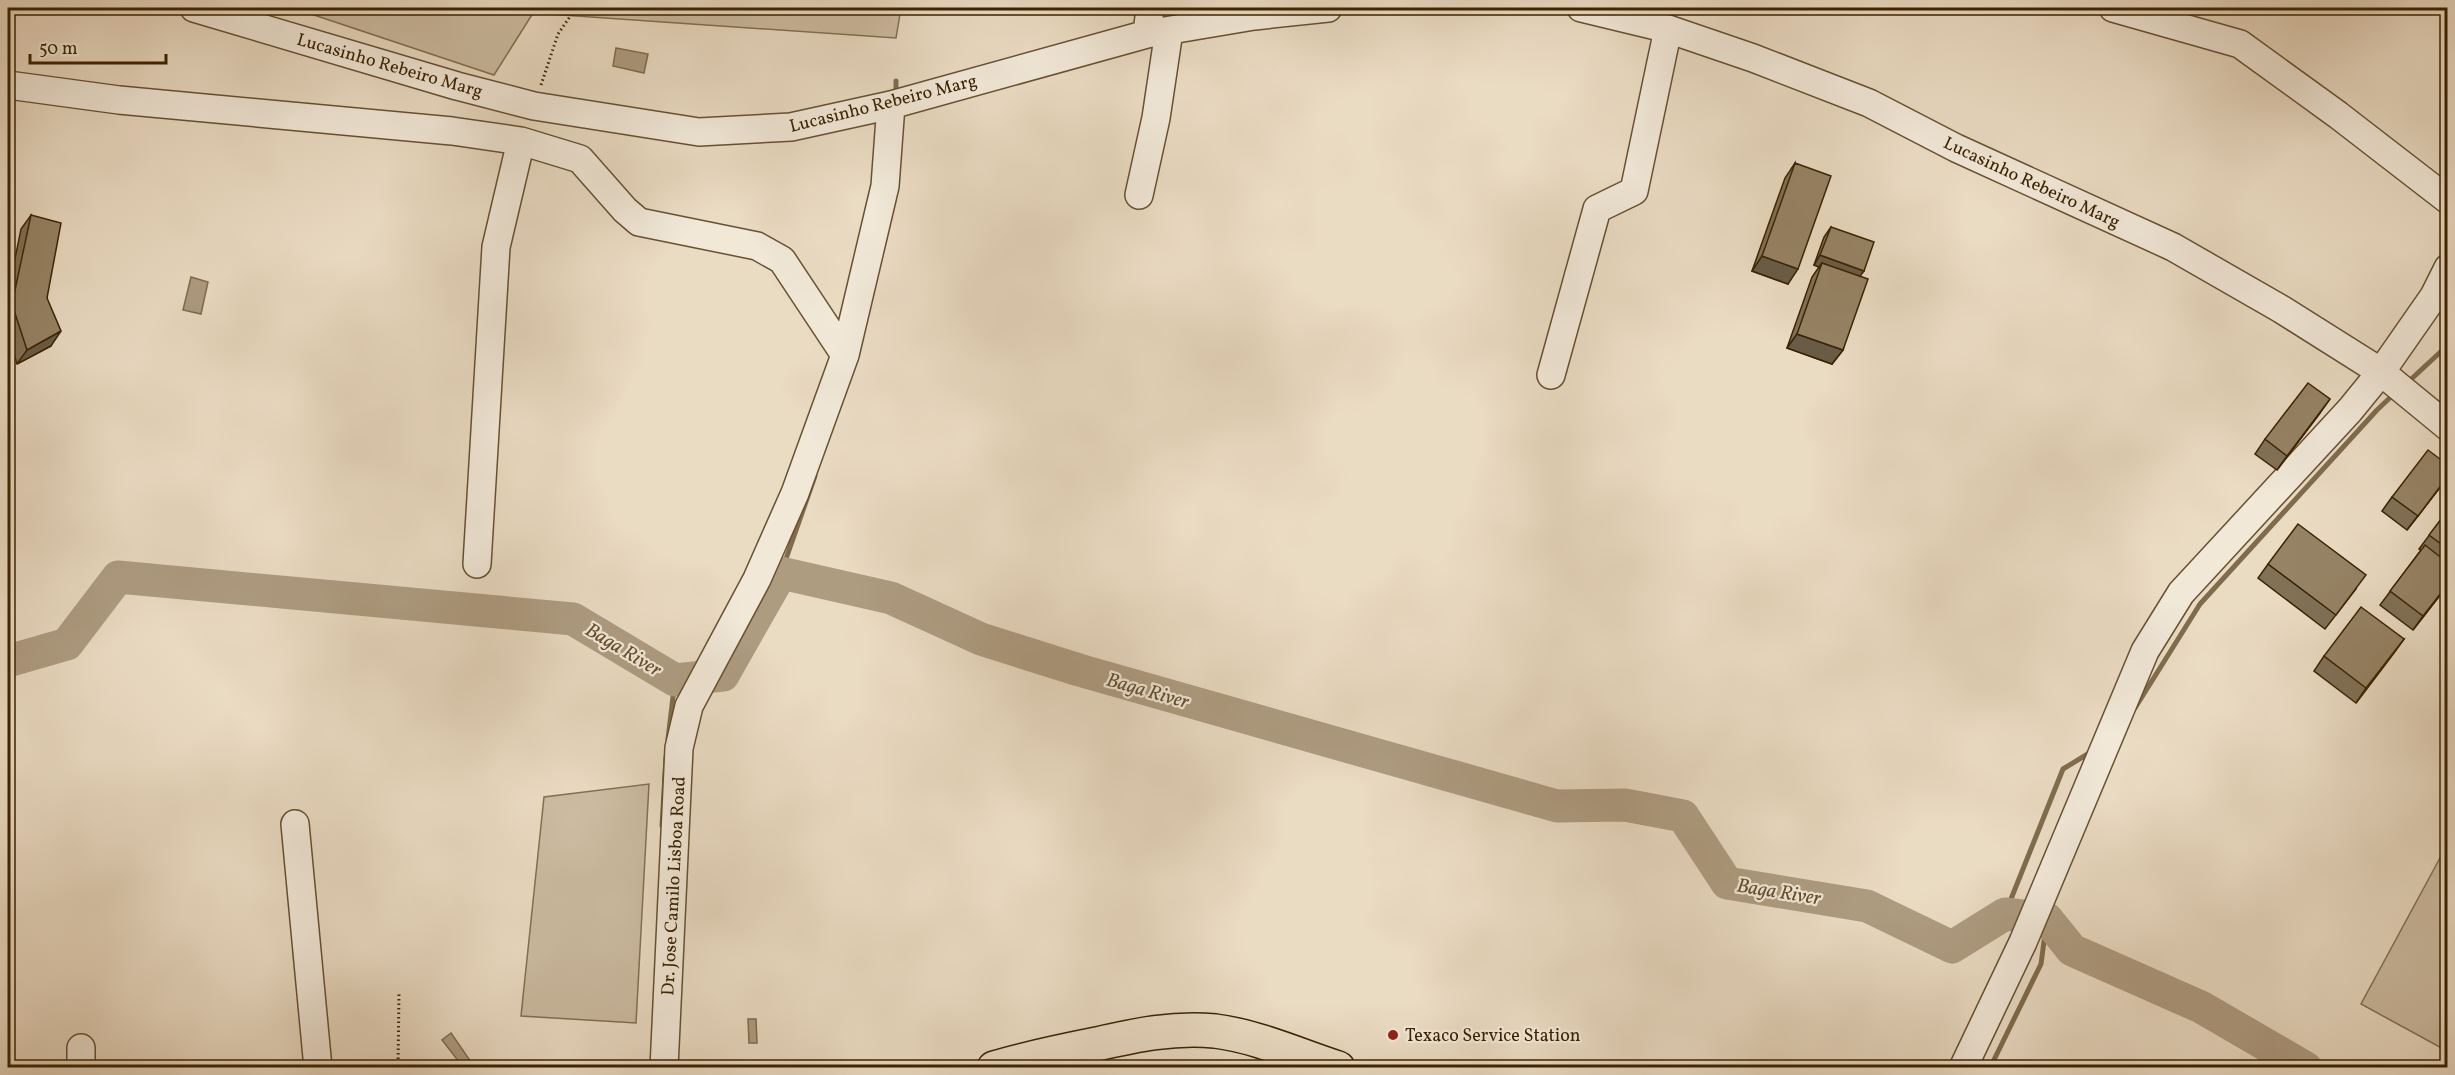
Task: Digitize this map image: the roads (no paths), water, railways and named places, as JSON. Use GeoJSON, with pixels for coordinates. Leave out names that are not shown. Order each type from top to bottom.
{"type":"FeatureCollection","features":[{"type":"Feature","properties":{"kind":"main road"},"geometry":{"type":"LineString","coordinates":[[994,1068],[1026,1058],[1149,1033],[1184,1029],[1216,1031],[1248,1038],[1338,1068]]}},
{"type":"Feature","properties":{"kind":"street","name":"Lucasinho Rebeiro Marg"},"geometry":{"type":"LineString","coordinates":[[194,8],[457,86],[534,106],[699,132],[791,128],[891,105],[1155,24],[1328,8]]}},
{"type":"Feature","properties":{"kind":"street","name":"Lucasinho Rebeiro Marg"},"geometry":{"type":"LineString","coordinates":[[1581,8],[1668,29],[1753,58],[1869,103],[1956,148],[2173,247],[2281,309],[2382,372],[2448,427]]}},
{"type":"Feature","properties":{"kind":"street"},"geometry":{"type":"LineString","coordinates":[[2113,8],[2240,44],[2338,115],[2402,167],[2448,200]]}},
{"type":"Feature","properties":{"kind":"street"},"geometry":{"type":"LineString","coordinates":[[1139,195],[1156,118],[1155,24]]}},
{"type":"Feature","properties":{"kind":"street"},"geometry":{"type":"LineString","coordinates":[[1551,375],[1597,209],[1634,191],[1668,29]]}},
{"type":"Feature","properties":{"kind":"street"},"geometry":{"type":"LineString","coordinates":[[8,86],[119,100],[452,132],[521,141],[580,159],[625,210],[639,222],[757,246],[782,260],[845,355]]}},
{"type":"Feature","properties":{"kind":"street","name":"Dr. Jose Camilo Lisboa Road"},"geometry":{"type":"LineString","coordinates":[[664,1068],[679,748],[689,706],[757,579],[795,493],[845,355],[885,186],[891,105]]}},
{"type":"Feature","properties":{"kind":"street"},"geometry":{"type":"LineString","coordinates":[[477,564],[496,247],[521,141]]}},
{"type":"Feature","properties":{"kind":"street"},"geometry":{"type":"LineString","coordinates":[[1963,1068],[2023,942],[2145,651],[2181,593],[2350,410],[2382,372],[2434,297],[2448,268]]}},
{"type":"Feature","properties":{"kind":"street"},"geometry":{"type":"LineString","coordinates":[[295,824],[318,1068]]}},
{"type":"Feature","properties":{"kind":"street"},"geometry":{"type":"LineString","coordinates":[[1026,1058],[1074,1068]]}},
{"type":"Feature","properties":{"kind":"waterway"},"geometry":{"type":"LineString","coordinates":[[896,81],[896,94]]}},
{"type":"Feature","properties":{"kind":"waterway"},"geometry":{"type":"LineString","coordinates":[[2407,383],[2448,345]]}},
{"type":"Feature","properties":{"kind":"waterway"},"geometry":{"type":"LineString","coordinates":[[2135,708],[2200,604],[2395,393]]}},
{"type":"Feature","properties":{"kind":"waterway"},"geometry":{"type":"LineString","coordinates":[[781,573],[815,476]]}},
{"type":"Feature","properties":{"kind":"waterway","name":"Baga River"},"geometry":{"type":"LineString","coordinates":[[8,661],[67,644],[118,577],[573,619],[675,680],[723,675],[781,573],[891,598],[981,639],[1079,670],[1557,806],[1625,805],[1683,816],[1727,883],[1867,906],[1952,947],[2005,914],[2047,919],[2072,950],[2201,1007],[2306,1068]]}},
{"type":"Feature","properties":{"kind":"waterway"},"geometry":{"type":"LineString","coordinates":[[668,739],[675,680]]}},
{"type":"Feature","properties":{"kind":"waterway"},"geometry":{"type":"LineString","coordinates":[[2005,914],[2063,769],[2091,752]]}},
{"type":"Feature","properties":{"kind":"waterway"},"geometry":{"type":"LineString","coordinates":[[662,826],[666,757]]}},
{"type":"Feature","properties":{"kind":"waterway"},"geometry":{"type":"LineString","coordinates":[[1990,1068],[2041,964],[2047,919]]}},
{"type":"Feature","properties":{"kind":"place","name":"Texaco Service Station"},"geometry":{"type":"Point","coordinates":[1393,1035]}}]}
